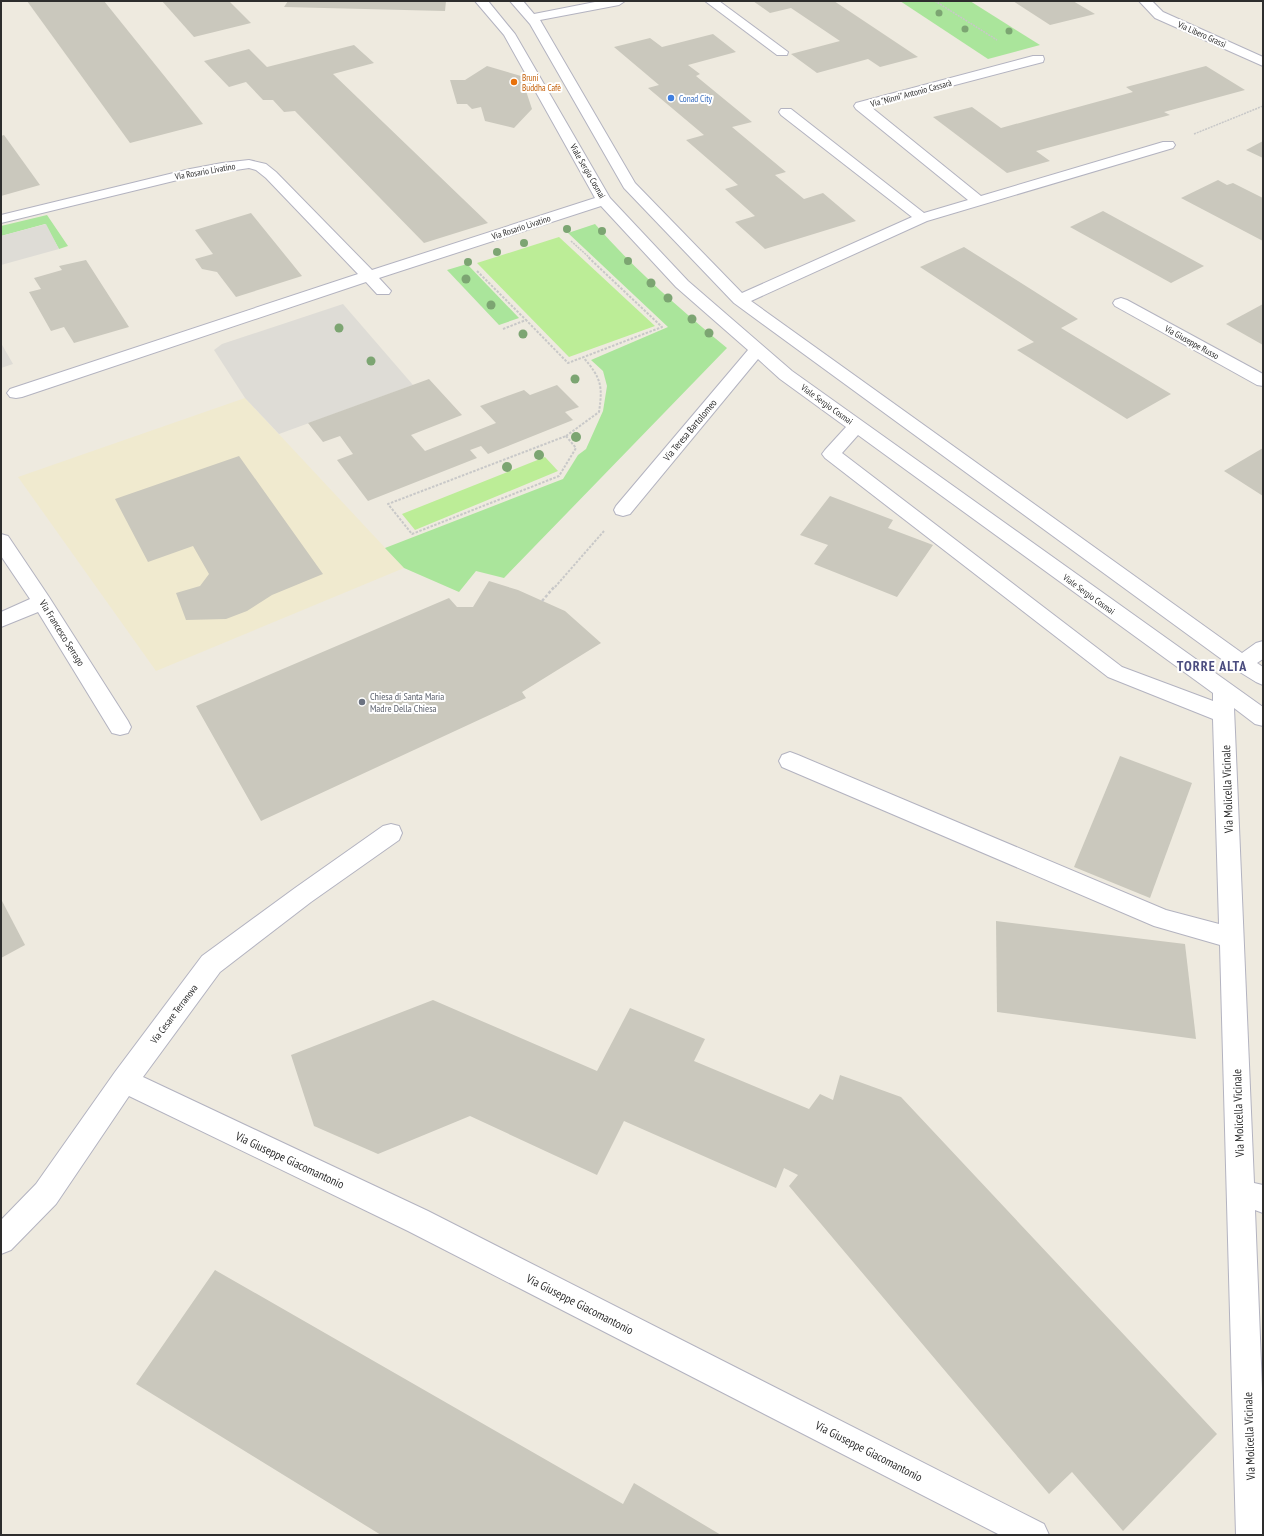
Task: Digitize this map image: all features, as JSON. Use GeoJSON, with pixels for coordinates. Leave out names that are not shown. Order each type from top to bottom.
{"type":"FeatureCollection","features":[{"type":"Feature","properties":{"kind":"street","name":"Viale Sergio Cosmai"},"geometry":{"type":"LineString","coordinates":[[481,1],[509,34],[604,200],[682,284],[786,375],[857,426],[1224,702],[1263,718]]}},
{"type":"Feature","properties":{"kind":"street"},"geometry":{"type":"LineString","coordinates":[[516,1],[531,18],[629,185],[740,300],[1242,664],[1263,677]]}},
{"type":"Feature","properties":{"kind":"street"},"geometry":{"type":"LineString","coordinates":[[531,18],[618,1]]}},
{"type":"Feature","properties":{"kind":"street"},"geometry":{"type":"LineString","coordinates":[[711,1],[782,52]]}},
{"type":"Feature","properties":{"kind":"street","name":"Via Libero Grassi"},"geometry":{"type":"LineString","coordinates":[[1145,1],[1159,15],[1263,62]]}},
{"type":"Feature","properties":{"kind":"street","name":"Via \"Ninni\" Antonio Cassarà"},"geometry":{"type":"LineString","coordinates":[[979,201],[861,106],[1038,59]]}},
{"type":"Feature","properties":{"kind":"street"},"geometry":{"type":"LineString","coordinates":[[786,112],[922,218]]}},
{"type":"Feature","properties":{"kind":"street"},"geometry":{"type":"LineString","coordinates":[[740,300],[922,218],[1168,145]]}},
{"type":"Feature","properties":{"kind":"street","name":"Via Rosario Livatino"},"geometry":{"type":"LineString","coordinates":[[1,219],[190,173],[249,164],[261,167],[271,175],[369,276]]}},
{"type":"Feature","properties":{"kind":"street","name":"Via Rosario Livatino"},"geometry":{"type":"LineString","coordinates":[[16,393],[604,200]]}},
{"type":"Feature","properties":{"kind":"street"},"geometry":{"type":"LineString","coordinates":[[369,276],[383,291]]}},
{"type":"Feature","properties":{"kind":"street","name":"Via Giuseppe Russo"},"geometry":{"type":"LineString","coordinates":[[1121,303],[1263,381]]}},
{"type":"Feature","properties":{"kind":"street","name":"Via Teresa Bartolomeo"},"geometry":{"type":"LineString","coordinates":[[623,510],[757,350]]}},
{"type":"Feature","properties":{"kind":"street"},"geometry":{"type":"LineString","coordinates":[[857,426],[831,454],[1115,672],[1224,702]]}},
{"type":"Feature","properties":{"kind":"street","name":"Via Francesco Serrago"},"geometry":{"type":"LineString","coordinates":[[1,541],[42,602],[120,727]]}},
{"type":"Feature","properties":{"kind":"street"},"geometry":{"type":"LineString","coordinates":[[1,620],[42,602]]}},
{"type":"Feature","properties":{"kind":"street"},"geometry":{"type":"LineString","coordinates":[[1242,664],[1263,648]]}},
{"type":"Feature","properties":{"kind":"street","name":"Via Molicella Vicinale"},"geometry":{"type":"LineString","coordinates":[[1224,702],[1231,938],[1252,1196],[1252,1535]]}},
{"type":"Feature","properties":{"kind":"street"},"geometry":{"type":"LineString","coordinates":[[790,761],[1162,919],[1231,938]]}},
{"type":"Feature","properties":{"kind":"street","name":"Via Cesare Terranova"},"geometry":{"type":"LineString","coordinates":[[1,1240],[46,1194],[124,1081],[211,964],[303,895],[392,833]]}},
{"type":"Feature","properties":{"kind":"street","name":"Via Giuseppe Giacomantonio"},"geometry":{"type":"LineString","coordinates":[[124,1081],[418,1221],[1033,1535]]}},
{"type":"Feature","properties":{"kind":"path"},"geometry":{"type":"LineString","coordinates":[[935,1],[1002,44]]}},
{"type":"Feature","properties":{"kind":"path"},"geometry":{"type":"LineString","coordinates":[[1168,145],[1263,106]]}},
{"type":"Feature","properties":{"kind":"path"},"geometry":{"type":"LineString","coordinates":[[472,266],[568,362],[662,327],[570,240]]}},
{"type":"Feature","properties":{"kind":"path"},"geometry":{"type":"LineString","coordinates":[[502,329],[526,320]]}},
{"type":"Feature","properties":{"kind":"path"},"geometry":{"type":"LineString","coordinates":[[566,436],[576,448],[559,476],[412,534],[388,504],[566,436],[599,412],[603,385],[597,373],[583,357]]}},
{"type":"Feature","properties":{"kind":"path"},"geometry":{"type":"LineString","coordinates":[[542,601],[623,510]]}},
{"type":"Feature","properties":{"kind":"shaded area"},"geometry":{"type":"Polygon","coordinates":[[[46,224],[59,249],[1,265],[1,236],[46,224]]]}},
{"type":"Feature","properties":{"kind":"shaded area"},"geometry":{"type":"Polygon","coordinates":[[[343,304],[413,385],[279,434],[245,398],[214,350],[222,344],[343,304]]]}},
{"type":"Feature","properties":{"kind":"shaded area"},"geometry":{"type":"Polygon","coordinates":[[[1,343],[13,364],[1,368],[1,343]]]}},
{"type":"Feature","properties":{"kind":"shaded area"},"geometry":{"type":"Polygon","coordinates":[[[245,398],[404,568],[156,671],[18,477],[245,398]]]}},
{"type":"Feature","properties":{"kind":"green space"},"geometry":{"type":"Polygon","coordinates":[[[900,1],[970,1],[1040,45],[988,59],[900,1]]]}},
{"type":"Feature","properties":{"kind":"green space"},"geometry":{"type":"Polygon","coordinates":[[[47,215],[68,246],[59,249],[45,224],[1,236],[1,226],[47,215]]]}},
{"type":"Feature","properties":{"kind":"green space"},"geometry":{"type":"Polygon","coordinates":[[[595,224],[658,289],[727,348],[504,578],[476,571],[459,592],[404,568],[385,548],[563,479],[578,455],[586,449],[603,411],[607,386],[603,371],[591,360],[668,327],[568,233],[595,224]]]}},
{"type":"Feature","properties":{"kind":"green space"},"geometry":{"type":"Polygon","coordinates":[[[559,237],[655,326],[569,357],[477,263],[559,237]]]}},
{"type":"Feature","properties":{"kind":"green space"},"geometry":{"type":"Polygon","coordinates":[[[467,264],[519,318],[499,325],[447,270],[467,264]]]}},
{"type":"Feature","properties":{"kind":"green space"},"geometry":{"type":"Polygon","coordinates":[[[545,457],[558,471],[415,530],[402,514],[545,457]]]}},
{"type":"Feature","properties":{"kind":"building"},"geometry":{"type":"Polygon","coordinates":[[[27,1],[104,1],[203,124],[130,143],[27,1]]]}},
{"type":"Feature","properties":{"kind":"building"},"geometry":{"type":"Polygon","coordinates":[[[162,1],[229,1],[251,23],[194,37],[162,1]]]}},
{"type":"Feature","properties":{"kind":"building"},"geometry":{"type":"Polygon","coordinates":[[[288,1],[446,1],[445,11],[284,7],[288,1]]]}},
{"type":"Feature","properties":{"kind":"building"},"geometry":{"type":"Polygon","coordinates":[[[753,1],[834,1],[918,57],[880,67],[868,59],[817,73],[791,54],[840,41],[791,8],[770,13],[753,1]]]}},
{"type":"Feature","properties":{"kind":"building"},"geometry":{"type":"Polygon","coordinates":[[[1013,1],[1073,1],[1095,14],[1050,25],[1013,1]]]}},
{"type":"Feature","properties":{"kind":"building"},"geometry":{"type":"Polygon","coordinates":[[[713,34],[736,52],[688,65],[700,74],[696,76],[752,122],[732,127],[786,172],[775,175],[804,199],[823,193],[856,221],[765,249],[735,222],[755,216],[725,189],[738,185],[686,140],[704,135],[648,88],[659,85],[614,47],[650,38],[662,47],[713,34]]]}},
{"type":"Feature","properties":{"kind":"building"},"geometry":{"type":"Polygon","coordinates":[[[354,45],[374,63],[333,74],[488,223],[424,243],[295,111],[284,112],[273,100],[263,100],[246,82],[229,87],[204,61],[249,49],[267,67],[354,45]]]}},
{"type":"Feature","properties":{"kind":"building"},"geometry":{"type":"Polygon","coordinates":[[[487,66],[521,76],[532,109],[514,128],[485,121],[481,107],[472,109],[467,104],[457,104],[450,80],[465,80],[487,66]]]}},
{"type":"Feature","properties":{"kind":"building"},"geometry":{"type":"Polygon","coordinates":[[[1206,66],[1245,90],[1164,112],[1170,115],[1036,151],[1050,161],[1007,173],[933,117],[972,107],[1001,128],[1133,92],[1126,87],[1206,66]]]}},
{"type":"Feature","properties":{"kind":"building"},"geometry":{"type":"Polygon","coordinates":[[[4,135],[40,185],[1,196],[1,136],[4,135]]]}},
{"type":"Feature","properties":{"kind":"building"},"geometry":{"type":"Polygon","coordinates":[[[1263,141],[1263,158],[1246,150],[1263,141]]]}},
{"type":"Feature","properties":{"kind":"building"},"geometry":{"type":"Polygon","coordinates":[[[1218,180],[1227,185],[1233,183],[1263,198],[1263,241],[1181,198],[1218,180]]]}},
{"type":"Feature","properties":{"kind":"building"},"geometry":{"type":"Polygon","coordinates":[[[1103,211],[1204,266],[1171,283],[1070,227],[1103,211]]]}},
{"type":"Feature","properties":{"kind":"building"},"geometry":{"type":"Polygon","coordinates":[[[251,213],[302,276],[236,297],[217,272],[202,269],[195,259],[213,254],[195,230],[251,213]]]}},
{"type":"Feature","properties":{"kind":"building"},"geometry":{"type":"Polygon","coordinates":[[[964,247],[1078,319],[1061,328],[1171,394],[1127,419],[1017,350],[1034,342],[920,267],[964,247]]]}},
{"type":"Feature","properties":{"kind":"building"},"geometry":{"type":"Polygon","coordinates":[[[86,260],[129,327],[74,343],[64,327],[51,331],[29,292],[41,289],[34,278],[62,270],[59,266],[86,260]]]}},
{"type":"Feature","properties":{"kind":"building"},"geometry":{"type":"Polygon","coordinates":[[[1263,304],[1263,345],[1226,324],[1263,304]]]}},
{"type":"Feature","properties":{"kind":"building"},"geometry":{"type":"Polygon","coordinates":[[[429,379],[462,415],[411,435],[425,451],[496,423],[480,406],[524,390],[530,395],[557,385],[579,407],[565,412],[573,420],[488,454],[481,446],[470,450],[477,458],[368,501],[337,460],[353,454],[340,436],[323,442],[308,423],[429,379]]]}},
{"type":"Feature","properties":{"kind":"building"},"geometry":{"type":"Polygon","coordinates":[[[1263,448],[1263,496],[1224,471],[1263,448]]]}},
{"type":"Feature","properties":{"kind":"building"},"geometry":{"type":"Polygon","coordinates":[[[239,456],[323,574],[272,595],[247,611],[226,619],[186,620],[176,593],[200,586],[209,574],[193,546],[148,562],[115,499],[239,456]]]}},
{"type":"Feature","properties":{"kind":"building"},"geometry":{"type":"Polygon","coordinates":[[[830,496],[893,520],[888,528],[933,545],[897,597],[814,564],[828,545],[800,535],[830,496]]]}},
{"type":"Feature","properties":{"kind":"building","name":"Chiesa di Santa Maria Madre Della Chiesa"},"geometry":{"type":"Polygon","coordinates":[[[489,581],[518,590],[565,611],[601,643],[522,692],[526,698],[261,821],[196,706],[449,598],[457,607],[473,607],[489,581]]]}},
{"type":"Feature","properties":{"kind":"building"},"geometry":{"type":"Polygon","coordinates":[[[1120,756],[1192,783],[1150,898],[1074,867],[1120,756]]]}},
{"type":"Feature","properties":{"kind":"building"},"geometry":{"type":"Polygon","coordinates":[[[1,899],[25,945],[1,958],[1,899]]]}},
{"type":"Feature","properties":{"kind":"building"},"geometry":{"type":"Polygon","coordinates":[[[996,921],[1185,944],[1196,1039],[997,1012],[996,921]]]}},
{"type":"Feature","properties":{"kind":"building"},"geometry":{"type":"Polygon","coordinates":[[[433,1000],[597,1071],[630,1008],[705,1039],[694,1061],[809,1109],[820,1094],[833,1100],[840,1075],[901,1097],[1217,1434],[1123,1531],[1072,1472],[1049,1494],[789,1186],[798,1175],[784,1168],[776,1188],[624,1121],[597,1175],[470,1116],[378,1154],[314,1126],[291,1055],[433,1000]]]}},
{"type":"Feature","properties":{"kind":"building"},"geometry":{"type":"Polygon","coordinates":[[[215,1270],[623,1504],[634,1483],[721,1535],[381,1535],[136,1384],[215,1270]]]}},
{"type":"Feature","properties":{"kind":"place","name":"Bruni Buddha Cafè"},"geometry":{"type":"Point","coordinates":[514,82]}},
{"type":"Feature","properties":{"kind":"place","name":"Conad City"},"geometry":{"type":"Point","coordinates":[671,98]}},
{"type":"Feature","properties":{"kind":"place","name":"Chiesa di Santa Maria Madre Della Chiesa"},"geometry":{"type":"Point","coordinates":[362,702]}},
{"type":"Feature","properties":{"kind":"district","name":"TORRE ALTA"},"geometry":{"type":"Point","coordinates":[1212,666]}}]}
